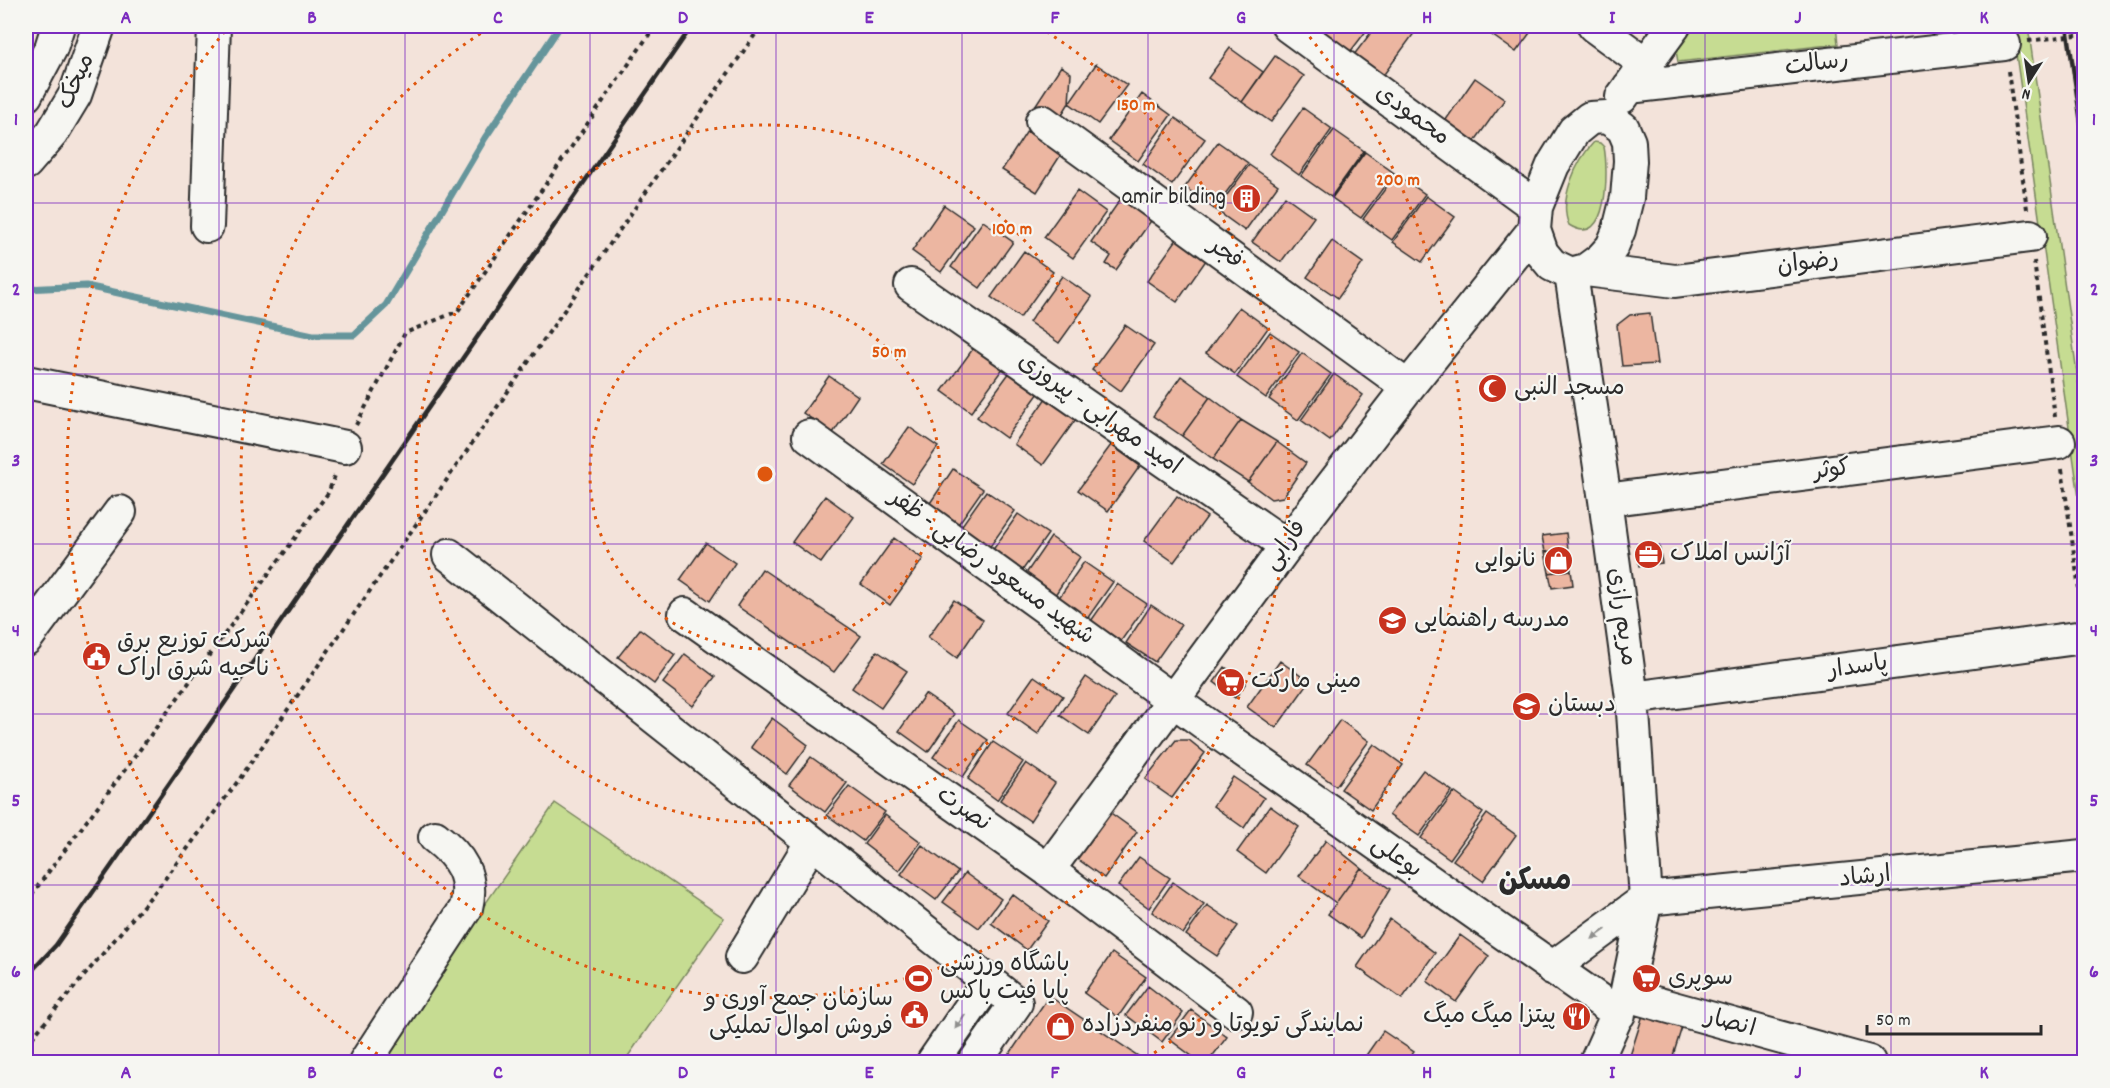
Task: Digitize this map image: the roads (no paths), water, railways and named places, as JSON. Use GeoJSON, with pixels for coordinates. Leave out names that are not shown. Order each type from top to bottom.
{"type":"FeatureCollection","features":[{"type":"Feature","properties":{"kind":"street","name":"میخک"},"geometry":{"type":"LineString","coordinates":[[26,95],[51,48],[57,26]]}},
{"type":"Feature","properties":{"kind":"street","name":"میخک"},"geometry":{"type":"LineString","coordinates":[[26,162],[52,133],[75,95],[99,26]]}},
{"type":"Feature","properties":{"kind":"street"},"geometry":{"type":"LineString","coordinates":[[207,226],[214,26]]}},
{"type":"Feature","properties":{"kind":"street","name":"محمودی"},"geometry":{"type":"LineString","coordinates":[[1288,26],[1535,218]]}},
{"type":"Feature","properties":{"kind":"street"},"geometry":{"type":"LineString","coordinates":[[1594,26],[1638,76]]}},
{"type":"Feature","properties":{"kind":"street"},"geometry":{"type":"LineString","coordinates":[[1535,218],[1542,253],[1552,265],[1578,272],[1601,259],[1612,246],[1619,230],[1627,198],[1630,161],[1629,142],[1623,128],[1608,117],[1674,26]]}},
{"type":"Feature","properties":{"kind":"street","name":"رسالت"},"geometry":{"type":"LineString","coordinates":[[1638,76],[2004,44]]}},
{"type":"Feature","properties":{"kind":"street","name":"فارابی"},"geometry":{"type":"LineString","coordinates":[[1048,870],[1287,546],[1535,218],[1553,165],[1574,131],[1590,118],[1608,117]]}},
{"type":"Feature","properties":{"kind":"street","name":"فجر"},"geometry":{"type":"LineString","coordinates":[[1042,121],[1408,387]]}},
{"type":"Feature","properties":{"kind":"street","name":"رضوان"},"geometry":{"type":"LineString","coordinates":[[1578,272],[1675,281],[2030,236]]}},
{"type":"Feature","properties":{"kind":"street","name":"مریم رازی"},"geometry":{"type":"LineString","coordinates":[[1578,272],[1605,500],[1632,698],[1646,899],[1623,1005],[1596,1062]]}},
{"type":"Feature","properties":{"kind":"street","name":"امید مهرابی - پیروزی"},"geometry":{"type":"LineString","coordinates":[[911,285],[1287,546]]}},
{"type":"Feature","properties":{"kind":"street"},"geometry":{"type":"LineString","coordinates":[[26,382],[345,447]]}},
{"type":"Feature","properties":{"kind":"street","name":"شهید مسعود رضایی - ظفر"},"geometry":{"type":"LineString","coordinates":[[809,436],[1173,700]]}},
{"type":"Feature","properties":{"kind":"street","name":"کوثر"},"geometry":{"type":"LineString","coordinates":[[1605,500],[2059,442]]}},
{"type":"Feature","properties":{"kind":"street"},"geometry":{"type":"LineString","coordinates":[[26,639],[120,512]]}},
{"type":"Feature","properties":{"kind":"street"},"geometry":{"type":"LineString","coordinates":[[449,555],[1016,1003],[975,1062]]}},
{"type":"Feature","properties":{"kind":"street","name":"نصرت"},"geometry":{"type":"LineString","coordinates":[[685,614],[1048,870],[1236,1012]]}},
{"type":"Feature","properties":{"kind":"street","name":"پاسدار"},"geometry":{"type":"LineString","coordinates":[[1632,698],[2084,626]]}},
{"type":"Feature","properties":{"kind":"street","name":"بوعلی"},"geometry":{"type":"LineString","coordinates":[[1173,700],[1552,968],[1623,1005]]}},
{"type":"Feature","properties":{"kind":"street"},"geometry":{"type":"LineString","coordinates":[[365,1062],[466,908],[469,894],[466,873],[452,849],[435,837]]}},
{"type":"Feature","properties":{"kind":"street"},"geometry":{"type":"LineString","coordinates":[[742,957],[812,843]]}},
{"type":"Feature","properties":{"kind":"street","name":"ارشاد"},"geometry":{"type":"LineString","coordinates":[[1646,899],[2085,856]]}},
{"type":"Feature","properties":{"kind":"street"},"geometry":{"type":"LineString","coordinates":[[1552,968],[1646,899]]}},
{"type":"Feature","properties":{"kind":"street"},"geometry":{"type":"LineString","coordinates":[[933,1062],[988,982]]}},
{"type":"Feature","properties":{"kind":"street","name":"انصار"},"geometry":{"type":"LineString","coordinates":[[1623,1005],[1869,1062]]}},
{"type":"Feature","properties":{"kind":"waterway"},"geometry":{"type":"LineString","coordinates":[[26,289],[86,286],[313,335],[354,335],[386,305],[485,138],[560,26]]}},
{"type":"Feature","properties":{"kind":"railway"},"geometry":{"type":"LineString","coordinates":[[26,977],[56,945],[692,26]]}},
{"type":"Feature","properties":{"kind":"railway"},"geometry":{"type":"LineString","coordinates":[[2067,26],[2084,144]]}},
{"type":"Feature","properties":{"kind":"place","name":"amir bilding"},"geometry":{"type":"Point","coordinates":[1247,198]}},
{"type":"Feature","properties":{"kind":"place","name":"مسجد النبی"},"geometry":{"type":"Point","coordinates":[1493,389]}},
{"type":"Feature","properties":{"kind":"place","name":"آژانس املاک"},"geometry":{"type":"Point","coordinates":[1649,555]}},
{"type":"Feature","properties":{"kind":"place","name":"نانوایی"},"geometry":{"type":"Point","coordinates":[1558,561]}},
{"type":"Feature","properties":{"kind":"place","name":"مدرسه راهنمایی"},"geometry":{"type":"Point","coordinates":[1393,621]}},
{"type":"Feature","properties":{"kind":"place","name":"شرکت توزیع برق ناحیه شرق اراک"},"geometry":{"type":"Point","coordinates":[96,656]}},
{"type":"Feature","properties":{"kind":"place","name":"مینی مارکت"},"geometry":{"type":"Point","coordinates":[1230,682]}},
{"type":"Feature","properties":{"kind":"place","name":"دبستان"},"geometry":{"type":"Point","coordinates":[1527,706]}},
{"type":"Feature","properties":{"kind":"place","name":"باشگاه ورزشی پایا فیت باکس"},"geometry":{"type":"Point","coordinates":[919,979]}},
{"type":"Feature","properties":{"kind":"place","name":"سوپری"},"geometry":{"type":"Point","coordinates":[1647,979]}},
{"type":"Feature","properties":{"kind":"place","name":"سازمان جمع آوری و فروش اموال تملیکی"},"geometry":{"type":"Point","coordinates":[914,1014]}},
{"type":"Feature","properties":{"kind":"place","name":"پیتزا میگ میگ"},"geometry":{"type":"Point","coordinates":[1577,1017]}},
{"type":"Feature","properties":{"kind":"place","name":"نمایندگی تویوتا و رنو منفردزاده"},"geometry":{"type":"Point","coordinates":[1061,1026]}},
{"type":"Feature","properties":{"kind":"district","name":"مسکن"},"geometry":{"type":"Point","coordinates":[1535,883]}}]}
